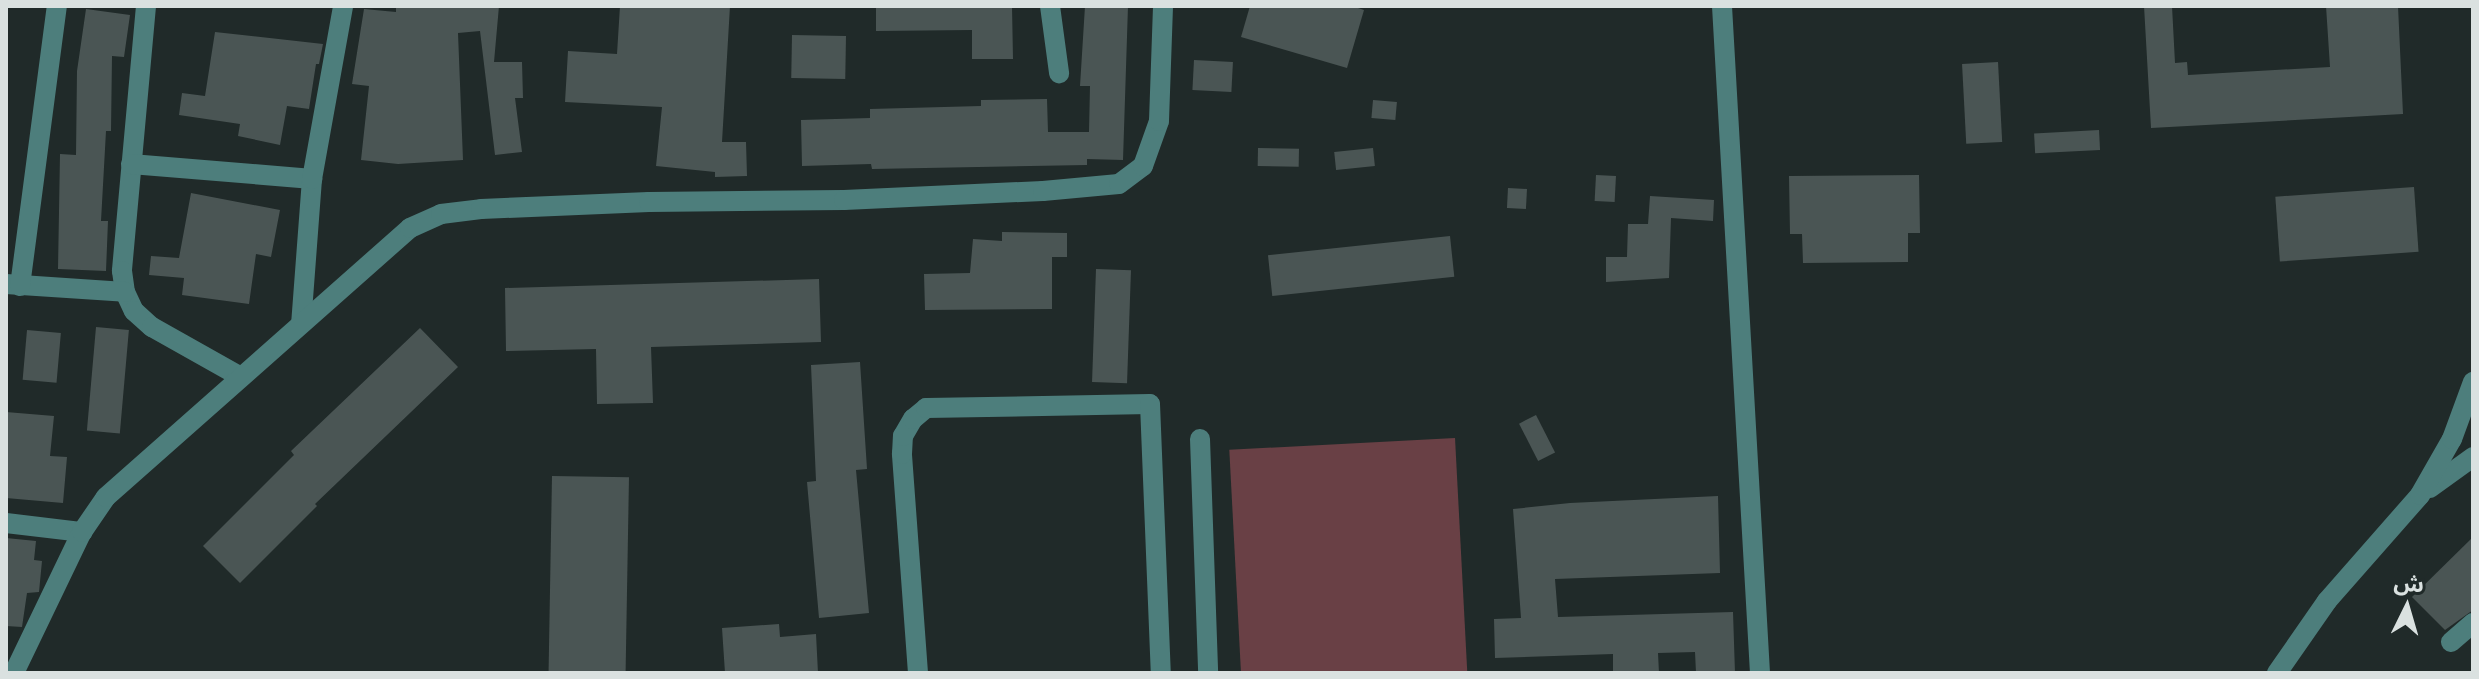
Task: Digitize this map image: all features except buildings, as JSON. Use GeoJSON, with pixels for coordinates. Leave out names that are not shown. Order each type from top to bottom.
{"type":"FeatureCollection","features":[{"type":"Feature","properties":{"kind":"street"},"geometry":{"type":"LineString","coordinates":[[57,6],[13,285],[125,292]]}},
{"type":"Feature","properties":{"kind":"street"},"geometry":{"type":"LineString","coordinates":[[146,6],[122,271],[125,292],[134,311],[152,327],[241,377]]}},
{"type":"Feature","properties":{"kind":"street"},"geometry":{"type":"LineString","coordinates":[[301,324],[312,179],[343,6]]}},
{"type":"Feature","properties":{"kind":"street"},"geometry":{"type":"LineString","coordinates":[[1050,6],[1059,73]]}},
{"type":"Feature","properties":{"kind":"street"},"geometry":{"type":"LineString","coordinates":[[14,673],[82,532],[106,497],[410,228],[441,214],[481,209],[649,202],[844,200],[1043,191],[1119,184],[1143,166],[1159,121],[1163,6]]}},
{"type":"Feature","properties":{"kind":"street"},"geometry":{"type":"LineString","coordinates":[[1722,6],[1760,673]]}},
{"type":"Feature","properties":{"kind":"street"},"geometry":{"type":"LineString","coordinates":[[131,164],[312,179]]}},
{"type":"Feature","properties":{"kind":"street"},"geometry":{"type":"LineString","coordinates":[[2277,673],[2347,576],[2420,495],[2452,439],[2473,382]]}},
{"type":"Feature","properties":{"kind":"street"},"geometry":{"type":"LineString","coordinates":[[918,673],[902,454],[903,436],[913,419],[926,408],[1150,404],[1161,673]]}},
{"type":"Feature","properties":{"kind":"street"},"geometry":{"type":"LineString","coordinates":[[1200,439],[1208,673]]}},
{"type":"Feature","properties":{"kind":"street"},"geometry":{"type":"LineString","coordinates":[[2420,495],[2473,457]]}},
{"type":"Feature","properties":{"kind":"street"},"geometry":{"type":"LineString","coordinates":[[6,523],[82,532]]}},
{"type":"Feature","properties":{"kind":"street"},"geometry":{"type":"LineString","coordinates":[[2451,642],[2473,623]]}},
{"type":"Feature","properties":{"kind":"shaded area"},"geometry":{"type":"Polygon","coordinates":[[[1455,438],[1467,673],[1241,673],[1229,450],[1455,438]]]}}]}
